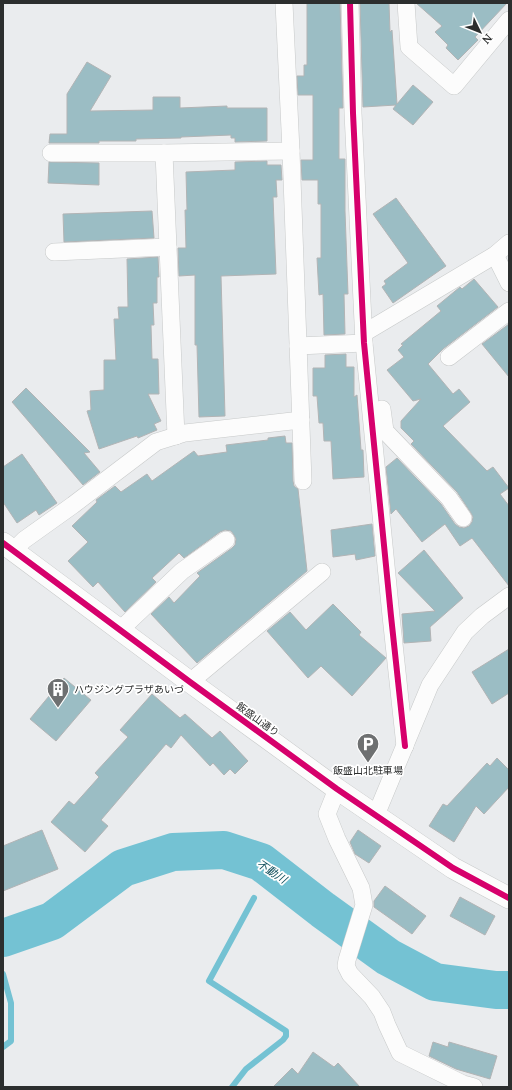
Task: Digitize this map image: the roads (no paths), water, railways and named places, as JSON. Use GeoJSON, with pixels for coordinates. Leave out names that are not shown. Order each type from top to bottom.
{"type":"FeatureCollection","features":[{"type":"Feature","properties":{"kind":"street"},"geometry":{"type":"LineString","coordinates":[[284,3],[303,481]]}},
{"type":"Feature","properties":{"kind":"street"},"geometry":{"type":"LineString","coordinates":[[350,3],[353,113],[367,335],[390,608],[405,746]]}},
{"type":"Feature","properties":{"kind":"street"},"geometry":{"type":"LineString","coordinates":[[406,3],[409,46],[454,86],[509,20]]}},
{"type":"Feature","properties":{"kind":"street"},"geometry":{"type":"LineString","coordinates":[[51,153],[291,151]]}},
{"type":"Feature","properties":{"kind":"street"},"geometry":{"type":"LineString","coordinates":[[164,153],[176,436]]}},
{"type":"Feature","properties":{"kind":"street"},"geometry":{"type":"LineString","coordinates":[[298,346],[367,335],[495,256],[509,243]]}},
{"type":"Feature","properties":{"kind":"street"},"geometry":{"type":"LineString","coordinates":[[54,252],[168,247]]}},
{"type":"Feature","properties":{"kind":"street"},"geometry":{"type":"LineString","coordinates":[[495,256],[509,283]]}},
{"type":"Feature","properties":{"kind":"street"},"geometry":{"type":"LineString","coordinates":[[450,357],[509,311]]}},
{"type":"Feature","properties":{"kind":"street"},"geometry":{"type":"LineString","coordinates":[[367,335],[385,431],[449,498],[463,518]]}},
{"type":"Feature","properties":{"kind":"street"},"geometry":{"type":"LineString","coordinates":[[8,547],[24,540],[156,442],[185,433],[301,420]]}},
{"type":"Feature","properties":{"kind":"street"},"geometry":{"type":"LineString","coordinates":[[120,630],[182,571],[226,540]]}},
{"type":"Feature","properties":{"kind":"street","name":"飯盛山通り"},"geometry":{"type":"LineString","coordinates":[[8,547],[337,789],[453,868],[509,898]]}},
{"type":"Feature","properties":{"kind":"street"},"geometry":{"type":"LineString","coordinates":[[190,682],[322,572]]}},
{"type":"Feature","properties":{"kind":"street"},"geometry":{"type":"LineString","coordinates":[[376,815],[430,685],[465,632],[482,616],[509,596]]}},
{"type":"Feature","properties":{"kind":"street"},"geometry":{"type":"LineString","coordinates":[[337,789],[327,814],[337,839],[361,888],[364,905],[346,960],[346,966],[350,974],[372,997],[382,1012],[386,1025],[400,1053],[463,1084],[474,1087]]}},
{"type":"Feature","properties":{"kind":"waterway","name":"不動川"},"geometry":{"type":"LineString","coordinates":[[3,938],[52,921],[123,868],[173,852],[224,850],[261,862],[323,910],[388,957],[435,982],[496,990],[509,990]]}},
{"type":"Feature","properties":{"kind":"waterway"},"geometry":{"type":"LineString","coordinates":[[232,1087],[246,1069],[286,1036],[286,1031],[209,981],[254,898]]}},
{"type":"Feature","properties":{"kind":"waterway"},"geometry":{"type":"LineString","coordinates":[[3,974],[11,1003],[11,1041],[3,1047]]}},
{"type":"Feature","properties":{"kind":"place","name":"ハウジングプラザあいづ"},"geometry":{"type":"Point","coordinates":[58,708]}},
{"type":"Feature","properties":{"kind":"place","name":"飯盛山北駐車場"},"geometry":{"type":"Point","coordinates":[368,764]}}]}
